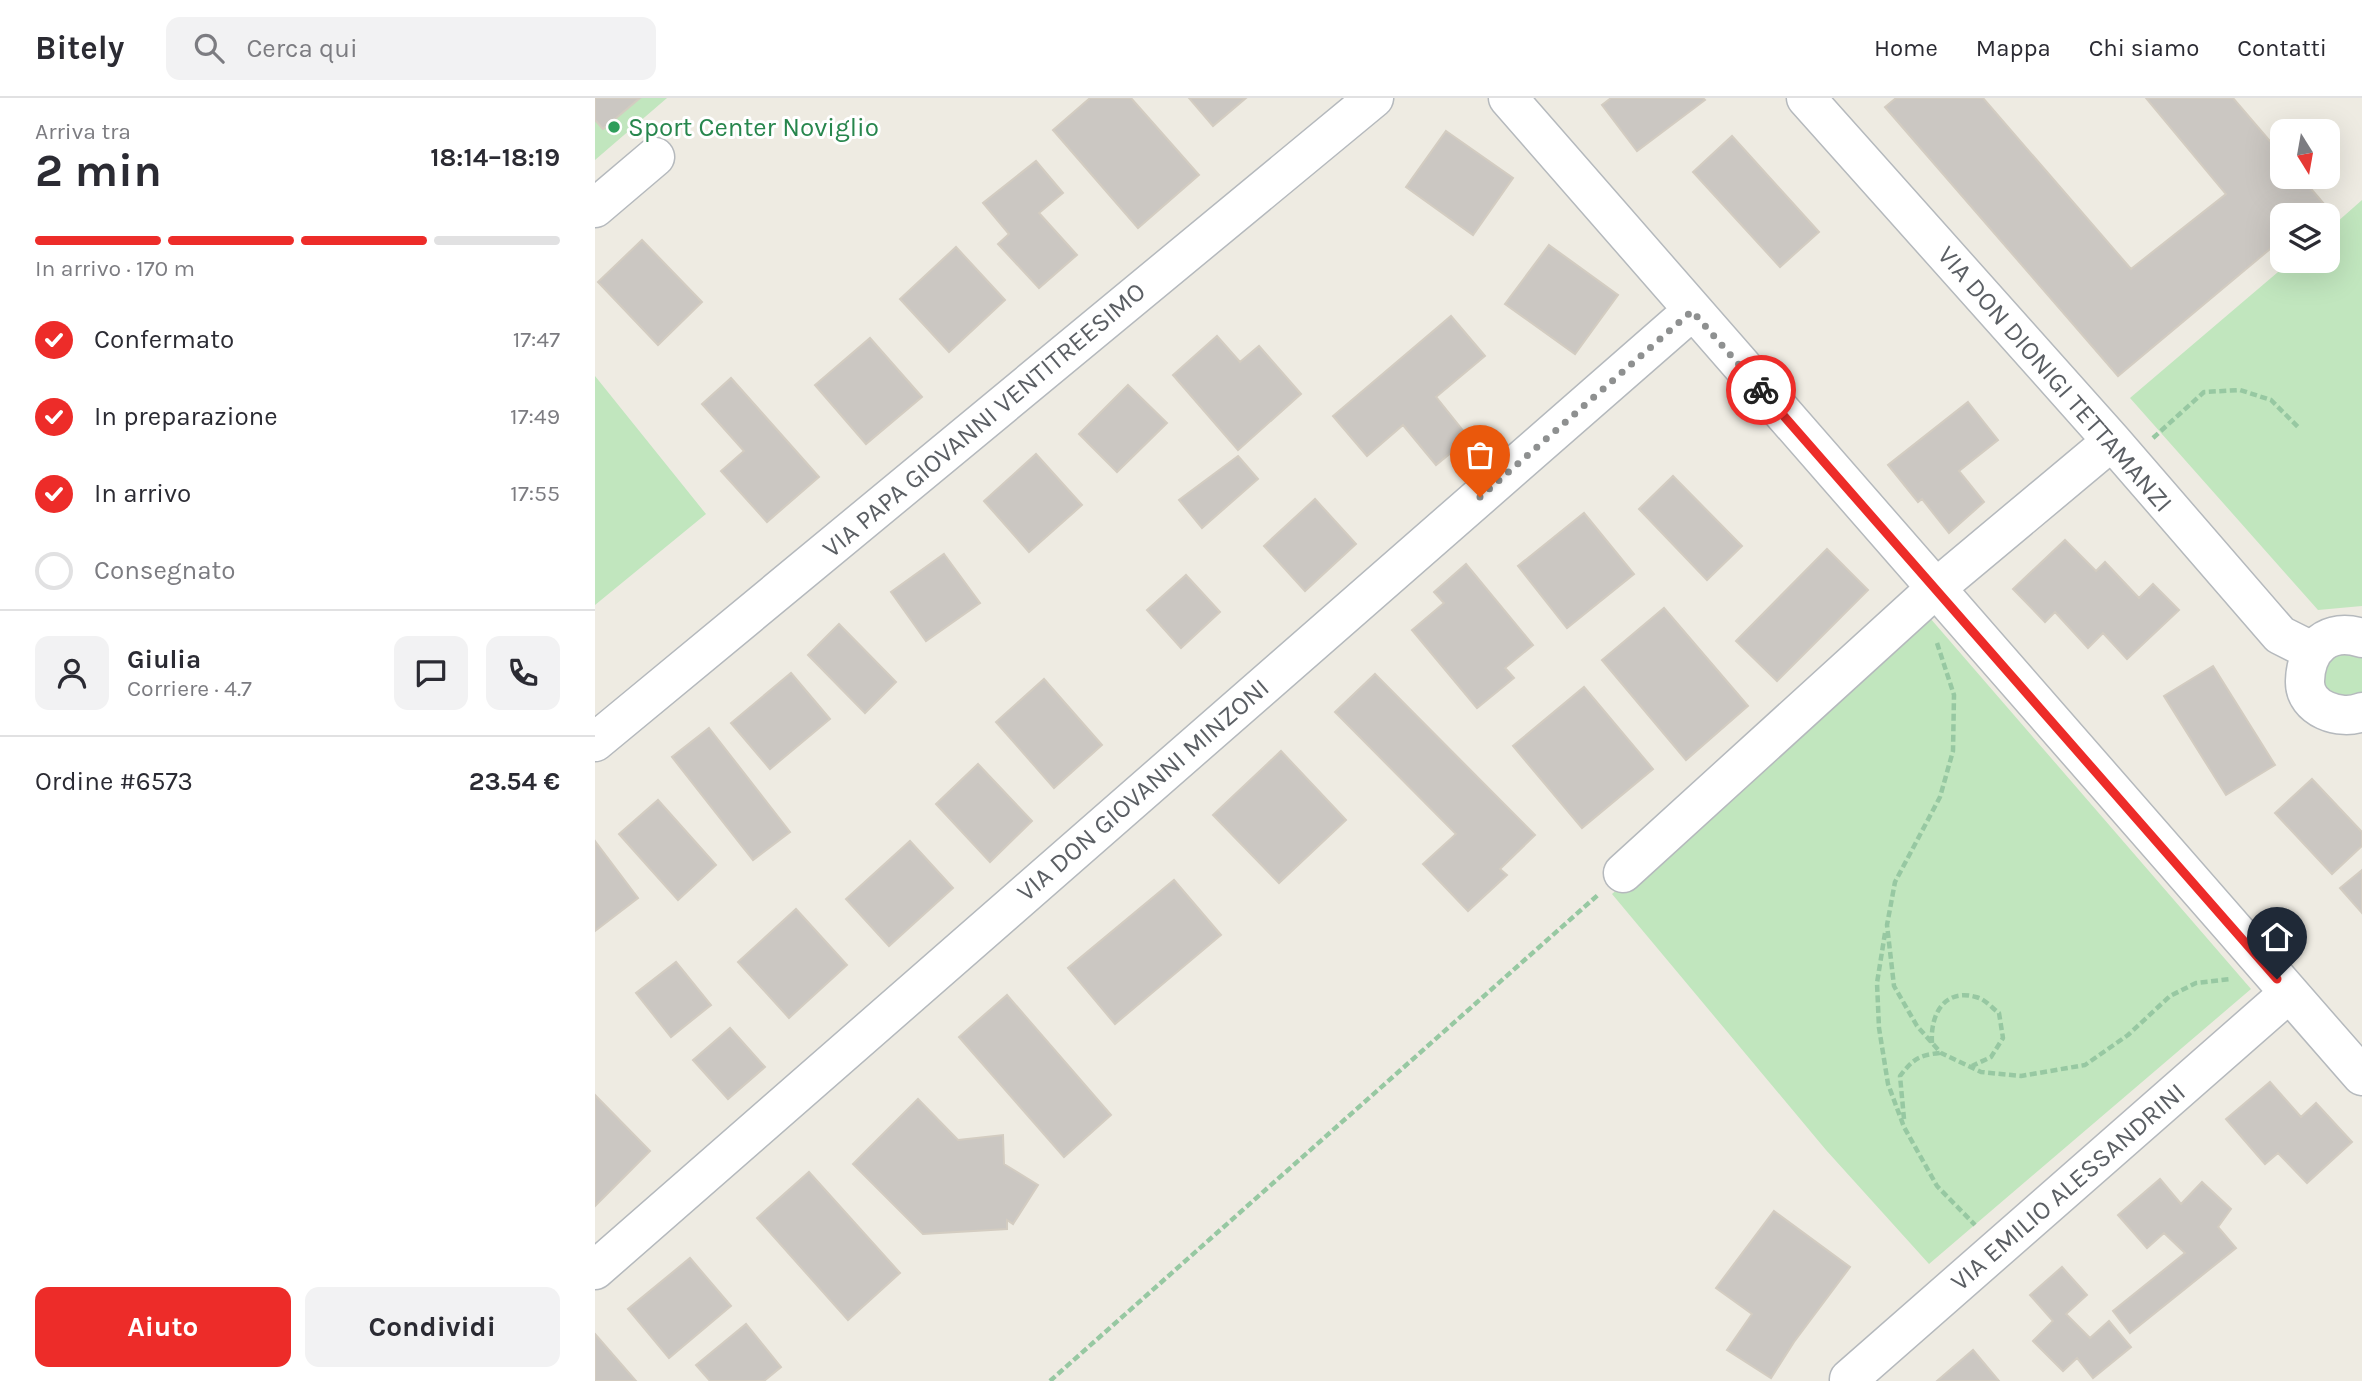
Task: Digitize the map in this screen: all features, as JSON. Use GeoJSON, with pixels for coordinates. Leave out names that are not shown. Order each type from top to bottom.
{"type":"FeatureCollection","features":[{"type":"Feature","properties":{"kind":"street","name":"VIA PAPA GIOVANNI VENTITREESIMO"},"geometry":{"type":"LineString","coordinates":[[595,742],[1374,98]]}},
{"type":"Feature","properties":{"kind":"street"},"geometry":{"type":"LineString","coordinates":[[1508,98],[2362,1076]]}},
{"type":"Feature","properties":{"kind":"street","name":"VIA DON DIONIGI TETTAMANZI"},"geometry":{"type":"LineString","coordinates":[[1806,98],[2280,635],[2312,651]]}},
{"type":"Feature","properties":{"kind":"street"},"geometry":{"type":"LineString","coordinates":[[595,208],[655,157]]}},
{"type":"Feature","properties":{"kind":"street","name":"VIA DON GIOVANNI MINZONI"},"geometry":{"type":"LineString","coordinates":[[595,1270],[1692,311]]}},
{"type":"Feature","properties":{"kind":"street"},"geometry":{"type":"LineString","coordinates":[[1623,873],[1935,589],[2121,452]]}},
{"type":"Feature","properties":{"kind":"street"},"geometry":{"type":"LineString","coordinates":[[2362,639],[2346,635],[2322,641],[2312,651],[2304,683],[2309,696],[2321,709],[2334,715],[2354,715],[2362,712]]}},
{"type":"Feature","properties":{"kind":"street","name":"VIA EMILIO ALESSANDRINI"},"geometry":{"type":"LineString","coordinates":[[1851,1381],[1849,1379],[1997,1248],[2283,986]]}},
{"type":"Feature","properties":{"kind":"path"},"geometry":{"type":"LineString","coordinates":[[2121,452],[2159,430],[2204,392],[2240,390],[2271,400],[2299,428]]}},
{"type":"Feature","properties":{"kind":"path"},"geometry":{"type":"LineString","coordinates":[[1935,589],[1937,648],[1954,695],[1953,751],[1940,797],[1895,882],[1877,982],[1879,1028],[1888,1084],[1904,1127],[1937,1186],[1997,1248]]}},
{"type":"Feature","properties":{"kind":"path"},"geometry":{"type":"LineString","coordinates":[[1050,1381],[1623,873]]}},
{"type":"Feature","properties":{"kind":"path"},"geometry":{"type":"LineString","coordinates":[[1887,925],[1894,986],[1917,1026],[1941,1053],[1982,1072],[2021,1076],[2085,1065],[2128,1035],[2170,996],[2196,983],[2230,979],[2283,986]]}},
{"type":"Feature","properties":{"kind":"path"},"geometry":{"type":"LineString","coordinates":[[1931,1043],[1935,1015],[1944,1002],[1964,995],[1979,998],[1999,1013],[2003,1038],[1991,1057],[1971,1067]]}},
{"type":"Feature","properties":{"kind":"path"},"geometry":{"type":"LineString","coordinates":[[1904,1127],[1900,1076],[1912,1060],[1926,1054],[1941,1053]]}},
{"type":"Feature","properties":{"kind":"green space","name":"Sport Center Noviglio"},"geometry":{"type":"Polygon","coordinates":[[[595,98],[667,98],[595,160],[595,98]]]}},
{"type":"Feature","properties":{"kind":"green space"},"geometry":{"type":"Polygon","coordinates":[[[2362,200],[2362,606],[2318,610],[2130,398],[2277,273],[2340,273],[2340,219],[2362,200]]]}},
{"type":"Feature","properties":{"kind":"green space"},"geometry":{"type":"Polygon","coordinates":[[[595,376],[706,514],[595,605],[595,376]]]}},
{"type":"Feature","properties":{"kind":"green space"},"geometry":{"type":"Polygon","coordinates":[[[1930,618],[2251,989],[1929,1264],[1826,1150],[1612,894],[1930,618]]]}},
{"type":"Feature","properties":{"kind":"green space"},"geometry":{"type":"Polygon","coordinates":[[[2362,649],[2362,703],[2336,707],[2314,666],[2319,656],[2362,649]]]}},
{"type":"Feature","properties":{"kind":"building"},"geometry":{"type":"Polygon","coordinates":[[[595,98],[640,98],[603,129],[595,120],[595,98]]]}},
{"type":"Feature","properties":{"kind":"building"},"geometry":{"type":"Polygon","coordinates":[[[1090,98],[1131,98],[1199,175],[1138,228],[1053,130],[1090,98]]]}},
{"type":"Feature","properties":{"kind":"building"},"geometry":{"type":"Polygon","coordinates":[[[1189,98],[1246,98],[1213,126],[1189,98]]]}},
{"type":"Feature","properties":{"kind":"building"},"geometry":{"type":"Polygon","coordinates":[[[1611,98],[1705,100],[1637,151],[1602,105],[1611,98]]]}},
{"type":"Feature","properties":{"kind":"building"},"geometry":{"type":"Polygon","coordinates":[[[1896,98],[1983,98],[2131,269],[2226,194],[2146,98],[2233,98],[2270,141],[2270,189],[2311,189],[2323,203],[2270,203],[2270,249],[2118,376],[1885,107],[1896,98]]]}},
{"type":"Feature","properties":{"kind":"building"},"geometry":{"type":"Polygon","coordinates":[[[1446,131],[1513,178],[1473,235],[1406,187],[1446,131]]]}},
{"type":"Feature","properties":{"kind":"building"},"geometry":{"type":"Polygon","coordinates":[[[1732,136],[1819,232],[1780,267],[1693,172],[1732,136]]]}},
{"type":"Feature","properties":{"kind":"building"},"geometry":{"type":"Polygon","coordinates":[[[1036,161],[1063,193],[1039,213],[1077,255],[1039,288],[998,244],[1009,234],[983,203],[1036,161]]]}},
{"type":"Feature","properties":{"kind":"building"},"geometry":{"type":"Polygon","coordinates":[[[642,240],[702,302],[658,345],[598,282],[642,240]]]}},
{"type":"Feature","properties":{"kind":"building"},"geometry":{"type":"Polygon","coordinates":[[[1549,245],[1618,295],[1575,354],[1505,304],[1549,245]]]}},
{"type":"Feature","properties":{"kind":"building"},"geometry":{"type":"Polygon","coordinates":[[[956,247],[1005,300],[949,352],[900,299],[956,247]]]}},
{"type":"Feature","properties":{"kind":"building"},"geometry":{"type":"Polygon","coordinates":[[[1451,316],[1485,356],[1436,397],[1469,438],[1436,465],[1403,425],[1367,456],[1333,416],[1451,316]]]}},
{"type":"Feature","properties":{"kind":"building"},"geometry":{"type":"Polygon","coordinates":[[[1217,336],[1240,362],[1259,346],[1301,394],[1238,450],[1173,375],[1217,336]]]}},
{"type":"Feature","properties":{"kind":"building"},"geometry":{"type":"Polygon","coordinates":[[[870,338],[922,397],[866,444],[815,385],[870,338]]]}},
{"type":"Feature","properties":{"kind":"building"},"geometry":{"type":"Polygon","coordinates":[[[731,378],[819,477],[767,522],[721,471],[744,451],[702,404],[731,378]]]}},
{"type":"Feature","properties":{"kind":"building"},"geometry":{"type":"Polygon","coordinates":[[[1128,385],[1167,423],[1117,472],[1079,434],[1128,385]]]}},
{"type":"Feature","properties":{"kind":"building"},"geometry":{"type":"Polygon","coordinates":[[[1968,402],[1998,440],[1959,471],[1984,502],[1949,533],[1922,499],[1918,502],[1888,465],[1968,402]]]}},
{"type":"Feature","properties":{"kind":"building"},"geometry":{"type":"Polygon","coordinates":[[[1036,454],[1082,505],[1029,552],[984,501],[1036,454]]]}},
{"type":"Feature","properties":{"kind":"building"},"geometry":{"type":"Polygon","coordinates":[[[1238,456],[1258,479],[1202,528],[1179,500],[1238,456]]]}},
{"type":"Feature","properties":{"kind":"building"},"geometry":{"type":"Polygon","coordinates":[[[1673,476],[1742,546],[1707,580],[1639,509],[1673,476]]]}},
{"type":"Feature","properties":{"kind":"building"},"geometry":{"type":"Polygon","coordinates":[[[1315,499],[1356,544],[1305,591],[1264,546],[1315,499]]]}},
{"type":"Feature","properties":{"kind":"building"},"geometry":{"type":"Polygon","coordinates":[[[1584,513],[1634,574],[1567,628],[1518,566],[1584,513]]]}},
{"type":"Feature","properties":{"kind":"building"},"geometry":{"type":"Polygon","coordinates":[[[2065,540],[2096,571],[2105,562],[2139,598],[2153,584],[2179,610],[2127,659],[2103,633],[2088,648],[2055,612],[2045,622],[2013,589],[2065,540]]]}},
{"type":"Feature","properties":{"kind":"building"},"geometry":{"type":"Polygon","coordinates":[[[1827,549],[1868,590],[1777,681],[1736,641],[1827,549]]]}},
{"type":"Feature","properties":{"kind":"building"},"geometry":{"type":"Polygon","coordinates":[[[944,554],[980,603],[926,641],[891,592],[944,554]]]}},
{"type":"Feature","properties":{"kind":"building"},"geometry":{"type":"Polygon","coordinates":[[[1466,564],[1533,645],[1505,668],[1514,678],[1477,708],[1412,630],[1444,603],[1434,592],[1466,564]]]}},
{"type":"Feature","properties":{"kind":"building"},"geometry":{"type":"Polygon","coordinates":[[[1186,575],[1220,612],[1181,648],[1147,610],[1186,575]]]}},
{"type":"Feature","properties":{"kind":"building"},"geometry":{"type":"Polygon","coordinates":[[[1664,608],[1748,706],[1686,760],[1602,660],[1664,608]]]}},
{"type":"Feature","properties":{"kind":"building"},"geometry":{"type":"Polygon","coordinates":[[[839,624],[896,682],[865,713],[808,655],[839,624]]]}},
{"type":"Feature","properties":{"kind":"building"},"geometry":{"type":"Polygon","coordinates":[[[2213,666],[2275,765],[2226,795],[2164,696],[2213,666]]]}},
{"type":"Feature","properties":{"kind":"building"},"geometry":{"type":"Polygon","coordinates":[[[791,673],[830,719],[770,769],[731,723],[791,673]]]}},
{"type":"Feature","properties":{"kind":"building"},"geometry":{"type":"Polygon","coordinates":[[[1375,674],[1535,835],[1500,869],[1507,875],[1468,911],[1423,864],[1456,834],[1335,712],[1375,674]]]}},
{"type":"Feature","properties":{"kind":"building"},"geometry":{"type":"Polygon","coordinates":[[[1044,679],[1102,745],[1054,788],[996,722],[1044,679]]]}},
{"type":"Feature","properties":{"kind":"building"},"geometry":{"type":"Polygon","coordinates":[[[1584,687],[1653,769],[1582,828],[1513,746],[1584,687]]]}},
{"type":"Feature","properties":{"kind":"building"},"geometry":{"type":"Polygon","coordinates":[[[709,728],[790,832],[753,860],[672,757],[709,728]]]}},
{"type":"Feature","properties":{"kind":"building"},"geometry":{"type":"Polygon","coordinates":[[[1281,751],[1346,820],[1279,883],[1213,815],[1281,751]]]}},
{"type":"Feature","properties":{"kind":"building"},"geometry":{"type":"Polygon","coordinates":[[[978,764],[1032,821],[990,862],[936,804],[978,764]]]}},
{"type":"Feature","properties":{"kind":"building"},"geometry":{"type":"Polygon","coordinates":[[[2312,779],[2362,832],[2362,846],[2332,874],[2275,813],[2312,779]]]}},
{"type":"Feature","properties":{"kind":"building"},"geometry":{"type":"Polygon","coordinates":[[[658,800],[716,865],[678,900],[619,834],[658,800]]]}},
{"type":"Feature","properties":{"kind":"building"},"geometry":{"type":"Polygon","coordinates":[[[595,841],[638,898],[595,931],[595,841]]]}},
{"type":"Feature","properties":{"kind":"building"},"geometry":{"type":"Polygon","coordinates":[[[910,841],[953,888],[889,946],[846,899],[910,841]]]}},
{"type":"Feature","properties":{"kind":"building"},"geometry":{"type":"Polygon","coordinates":[[[2362,870],[2362,913],[2340,888],[2362,870]]]}},
{"type":"Feature","properties":{"kind":"building"},"geometry":{"type":"Polygon","coordinates":[[[1174,880],[1221,935],[1115,1024],[1068,968],[1174,880]]]}},
{"type":"Feature","properties":{"kind":"building"},"geometry":{"type":"Polygon","coordinates":[[[796,909],[847,965],[789,1018],[738,962],[796,909]]]}},
{"type":"Feature","properties":{"kind":"building"},"geometry":{"type":"Polygon","coordinates":[[[676,962],[711,1005],[671,1037],[636,993],[676,962]]]}},
{"type":"Feature","properties":{"kind":"building"},"geometry":{"type":"Polygon","coordinates":[[[1007,995],[1111,1115],[1064,1157],[959,1037],[1007,995]]]}},
{"type":"Feature","properties":{"kind":"building"},"geometry":{"type":"Polygon","coordinates":[[[730,1028],[765,1067],[728,1099],[693,1060],[730,1028]]]}},
{"type":"Feature","properties":{"kind":"building"},"geometry":{"type":"Polygon","coordinates":[[[2270,1082],[2301,1117],[2316,1103],[2352,1142],[2307,1183],[2278,1153],[2265,1164],[2226,1119],[2270,1082]]]}},
{"type":"Feature","properties":{"kind":"building"},"geometry":{"type":"Polygon","coordinates":[[[595,1095],[650,1151],[595,1206],[595,1095]]]}},
{"type":"Feature","properties":{"kind":"building"},"geometry":{"type":"Polygon","coordinates":[[[918,1099],[958,1140],[1003,1135],[1004,1164],[1038,1185],[1013,1224],[1007,1220],[1007,1229],[923,1234],[853,1164],[918,1099]]]}},
{"type":"Feature","properties":{"kind":"building"},"geometry":{"type":"Polygon","coordinates":[[[809,1172],[900,1273],[848,1320],[757,1218],[809,1172]]]}},
{"type":"Feature","properties":{"kind":"building"},"geometry":{"type":"Polygon","coordinates":[[[2160,1179],[2181,1204],[2202,1182],[2231,1209],[2218,1227],[2236,1248],[2130,1333],[2113,1311],[2185,1253],[2164,1233],[2147,1248],[2118,1215],[2160,1179]]]}},
{"type":"Feature","properties":{"kind":"building"},"geometry":{"type":"Polygon","coordinates":[[[1774,1211],[1850,1267],[1794,1342],[1771,1378],[1727,1350],[1752,1314],[1716,1288],[1774,1211]]]}},
{"type":"Feature","properties":{"kind":"building"},"geometry":{"type":"Polygon","coordinates":[[[690,1258],[731,1306],[669,1358],[628,1309],[690,1258]]]}},
{"type":"Feature","properties":{"kind":"building"},"geometry":{"type":"Polygon","coordinates":[[[2062,1267],[2087,1295],[2066,1314],[2090,1338],[2109,1321],[2131,1347],[2093,1378],[2077,1358],[2063,1371],[2033,1341],[2053,1321],[2030,1295],[2062,1267]]]}},
{"type":"Feature","properties":{"kind":"building"},"geometry":{"type":"Polygon","coordinates":[[[746,1324],[781,1367],[764,1381],[710,1381],[696,1365],[746,1324]]]}},
{"type":"Feature","properties":{"kind":"building"},"geometry":{"type":"Polygon","coordinates":[[[595,1334],[636,1381],[595,1381],[595,1334]]]}},
{"type":"Feature","properties":{"kind":"building"},"geometry":{"type":"Polygon","coordinates":[[[1973,1350],[1999,1381],[1937,1381],[1973,1350]]]}},
{"type":"Feature","properties":{"kind":"way so far"},"geometry":{"type":"LineString","coordinates":[[1480,497],[1692,311],[1761,390]]}},
{"type":"Feature","properties":{"kind":"place","name":"Sport Center Noviglio"},"geometry":{"type":"Point","coordinates":[614,127]}},
{"type":"Feature","properties":{"kind":"route"},"geometry":{"type":"LineString","coordinates":[[1761,390],[2277,979]]}}]}
